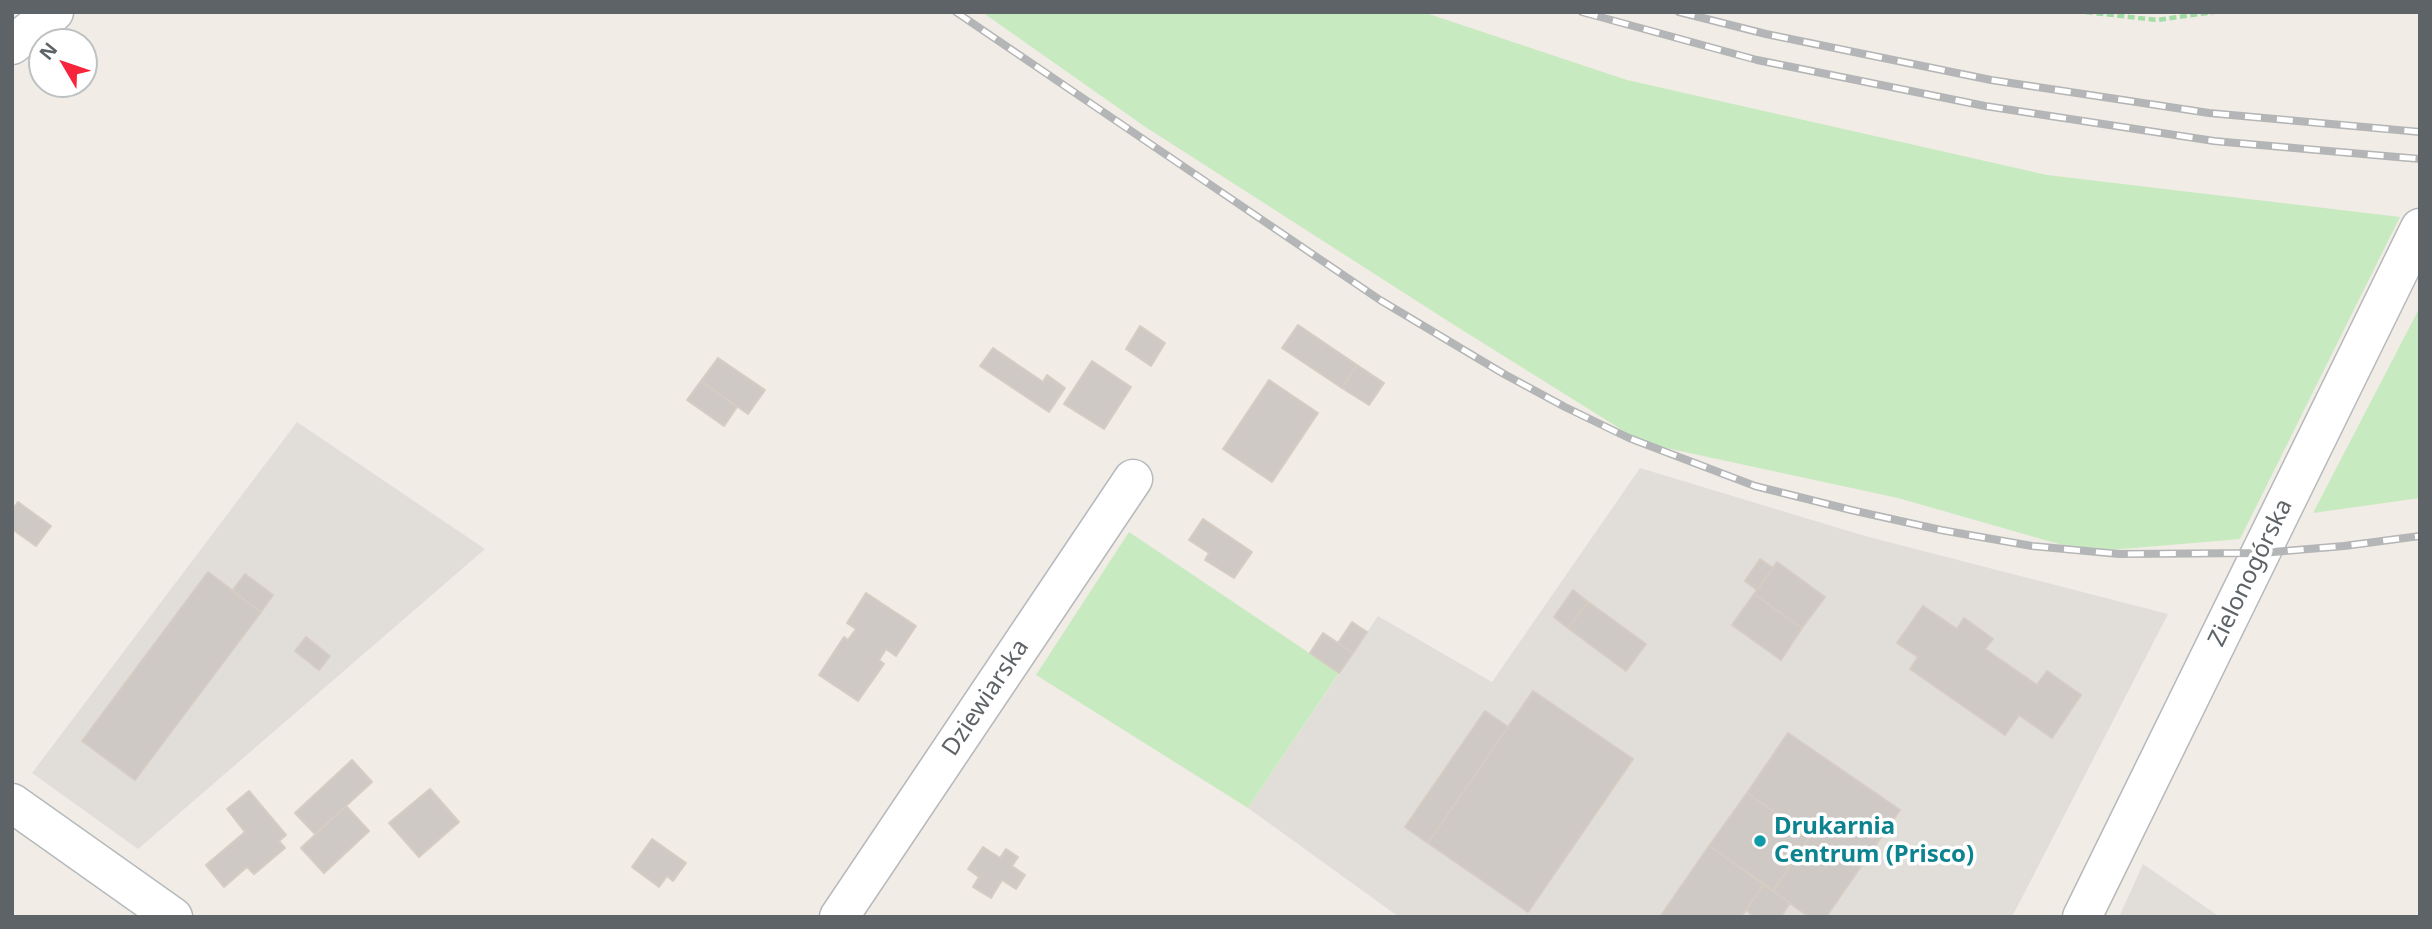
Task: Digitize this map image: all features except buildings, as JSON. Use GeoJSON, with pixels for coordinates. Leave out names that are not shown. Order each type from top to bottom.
{"type":"FeatureCollection","features":[{"type":"Feature","properties":{"kind":"street"},"geometry":{"type":"LineString","coordinates":[[12,45],[54,12]]}},
{"type":"Feature","properties":{"kind":"street","name":"Zielonogórska"},"geometry":{"type":"LineString","coordinates":[[2082,917],[2420,229]]}},
{"type":"Feature","properties":{"kind":"street","name":"Dziewiarska"},"geometry":{"type":"LineString","coordinates":[[839,917],[1133,479]]}},
{"type":"Feature","properties":{"kind":"street"},"geometry":{"type":"LineString","coordinates":[[12,803],[172,916]]}},
{"type":"Feature","properties":{"kind":"path"},"geometry":{"type":"LineString","coordinates":[[2087,12],[2157,20],[2214,12]]}},
{"type":"Feature","properties":{"kind":"shaded area"},"geometry":{"type":"Polygon","coordinates":[[[297,422],[485,549],[138,849],[32,773],[297,422]]]}},
{"type":"Feature","properties":{"kind":"shaded area"},"geometry":{"type":"Polygon","coordinates":[[[1640,468],[1865,536],[2168,614],[2012,917],[1399,917],[1248,808],[1378,616],[1492,682],[1640,468]]]}},
{"type":"Feature","properties":{"kind":"shaded area"},"geometry":{"type":"Polygon","coordinates":[[[2143,864],[2220,917],[2119,917],[2143,864]]]}},
{"type":"Feature","properties":{"kind":"green space"},"geometry":{"type":"Polygon","coordinates":[[[982,12],[1423,12],[1627,80],[2047,175],[2400,217],[2240,539],[2087,552],[1898,498],[1643,443],[1144,126],[982,12]]]}},
{"type":"Feature","properties":{"kind":"green space"},"geometry":{"type":"Polygon","coordinates":[[[2420,307],[2420,498],[2313,513],[2420,307]]]}},
{"type":"Feature","properties":{"kind":"green space"},"geometry":{"type":"Polygon","coordinates":[[[1129,532],[1339,673],[1248,808],[1036,675],[1129,532]]]}},
{"type":"Feature","properties":{"kind":"railway"},"geometry":{"type":"LineString","coordinates":[[956,12],[1380,300],[1504,374],[1629,438],[1755,486],[1941,530],[2032,546],[2119,554],[2261,553],[2420,536]]}},
{"type":"Feature","properties":{"kind":"railway"},"geometry":{"type":"LineString","coordinates":[[1582,12],[1757,60],[1985,106],[2214,141],[2420,159]]}},
{"type":"Feature","properties":{"kind":"railway"},"geometry":{"type":"LineString","coordinates":[[1679,12],[1766,34],[1991,80],[2209,113],[2420,132]]}},
{"type":"Feature","properties":{"kind":"place","name":"Drukarnia Centrum (Prisco)"},"geometry":{"type":"Point","coordinates":[1760,841]}}]}
